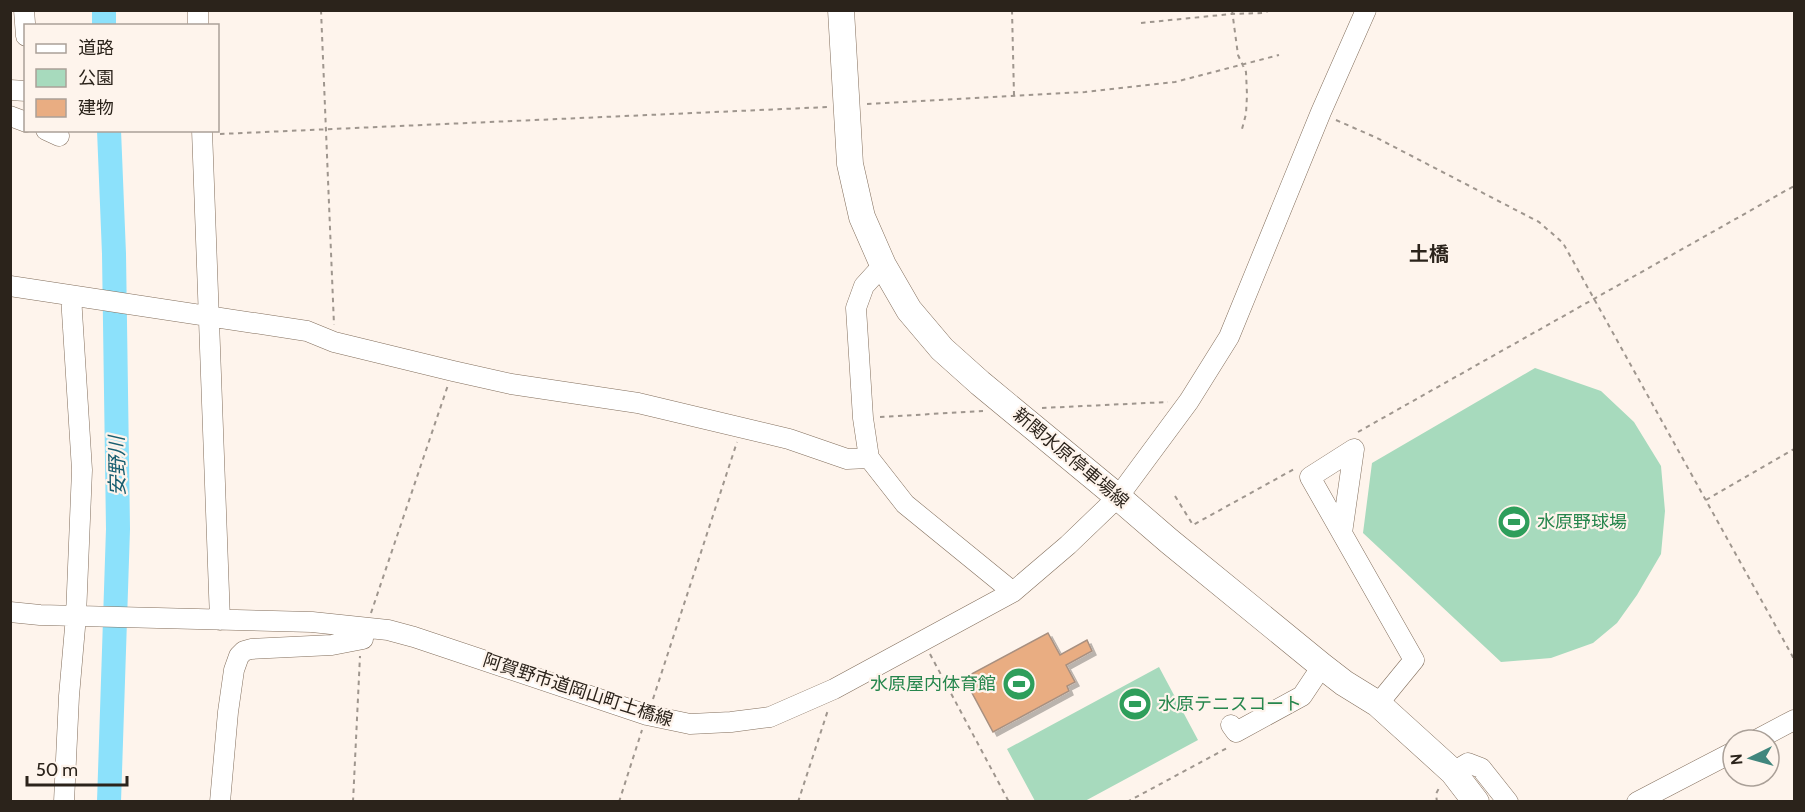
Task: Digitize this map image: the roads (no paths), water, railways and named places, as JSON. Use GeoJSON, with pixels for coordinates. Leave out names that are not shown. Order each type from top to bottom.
{"type":"FeatureCollection","features":[{"type":"Feature","properties":{"kind":"main road","name":"新関水原停車場線"},"geometry":{"type":"LineString","coordinates":[[841,10],[850,164],[862,217],[884,265],[909,310],[942,349],[980,383],[1169,542],[1322,666],[1378,704],[1452,772],[1476,801]]}},
{"type":"Feature","properties":{"kind":"street","name":"阿賀野市道岡山町土橋線"},"geometry":{"type":"LineString","coordinates":[[10,612],[312,622],[365,633],[388,630],[647,715],[690,724],[770,717],[834,689],[1013,592],[1068,545],[1118,497],[1189,401],[1229,337],[1365,10]]}},
{"type":"Feature","properties":{"kind":"street"},"geometry":{"type":"LineString","coordinates":[[202,133],[212,620]]}},
{"type":"Feature","properties":{"kind":"street"},"geometry":{"type":"LineString","coordinates":[[884,265],[864,286],[856,308],[863,418],[869,458],[904,504],[1013,592]]}},
{"type":"Feature","properties":{"kind":"street"},"geometry":{"type":"LineString","coordinates":[[10,286],[307,331],[334,342],[453,371],[511,384],[638,403],[789,439],[847,459],[869,458]]}},
{"type":"Feature","properties":{"kind":"street"},"geometry":{"type":"LineString","coordinates":[[64,801],[69,696],[85,616],[76,297]]}},
{"type":"Feature","properties":{"kind":"street"},"geometry":{"type":"LineString","coordinates":[[1342,533],[1414,660],[1378,704]]}},
{"type":"Feature","properties":{"kind":"street"},"geometry":{"type":"LineString","coordinates":[[220,801],[228,712],[234,670],[239,656],[251,649],[332,645],[365,633]]}},
{"type":"Feature","properties":{"kind":"street"},"geometry":{"type":"LineString","coordinates":[[1231,725],[1236,732],[1302,696],[1322,666]]}},
{"type":"Feature","properties":{"kind":"street"},"geometry":{"type":"LineString","coordinates":[[1779,728],[1794,720]]}},
{"type":"Feature","properties":{"kind":"street"},"geometry":{"type":"LineString","coordinates":[[1637,801],[1721,758]]}},
{"type":"Feature","properties":{"kind":"street"},"geometry":{"type":"LineString","coordinates":[[1452,772],[1468,763],[1481,768],[1508,801]]}},
{"type":"Feature","properties":{"kind":"waterway","name":"安野川"},"geometry":{"type":"LineString","coordinates":[[104,10],[104,24]]}},
{"type":"Feature","properties":{"kind":"waterway","name":"安野川"},"geometry":{"type":"LineString","coordinates":[[109,132],[114,254],[118,529],[109,802]]}},
{"type":"Feature","properties":{"kind":"place","name":"水原野球場"},"geometry":{"type":"Point","coordinates":[1514,522]}},
{"type":"Feature","properties":{"kind":"place","name":"水原屋内体育館"},"geometry":{"type":"Point","coordinates":[1019,684]}},
{"type":"Feature","properties":{"kind":"place","name":"水原テニスコート"},"geometry":{"type":"Point","coordinates":[1135,704]}},
{"type":"Feature","properties":{"kind":"district","name":"土橋"},"geometry":{"type":"Point","coordinates":[1429,254]}}]}
